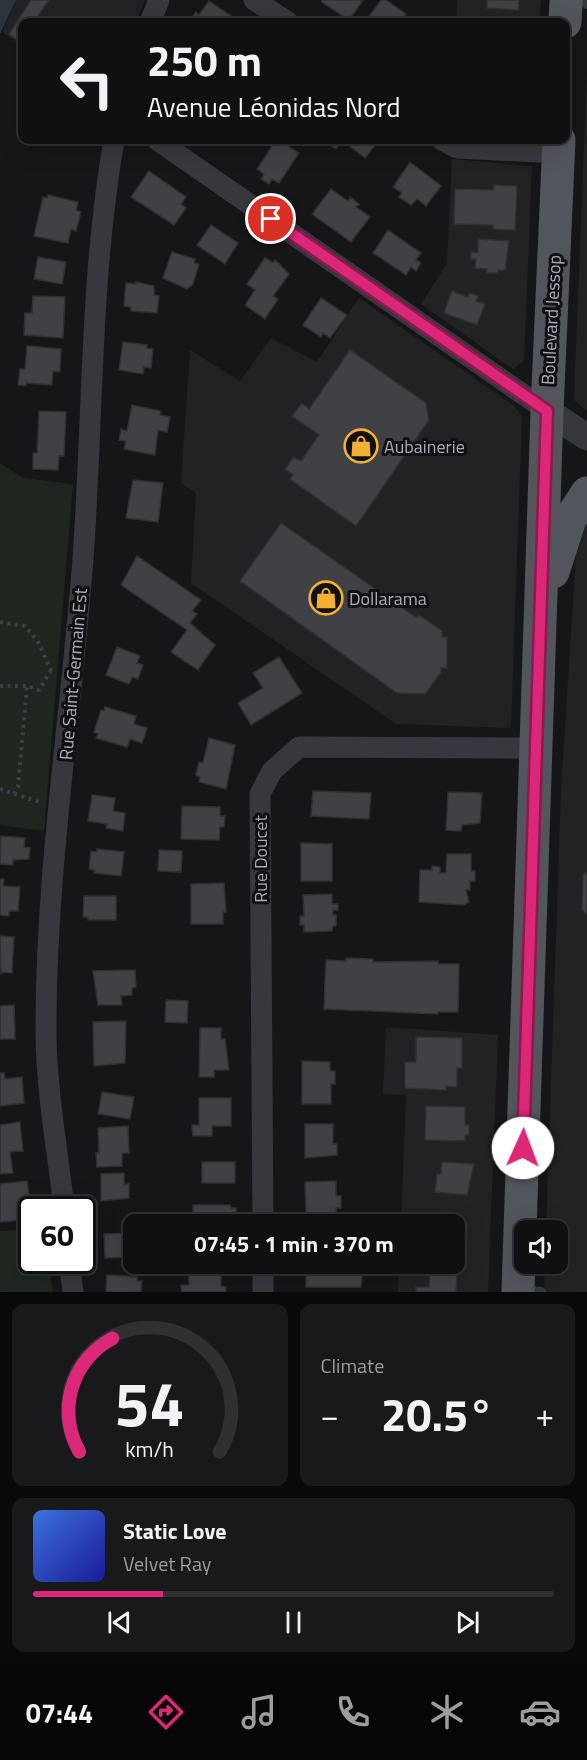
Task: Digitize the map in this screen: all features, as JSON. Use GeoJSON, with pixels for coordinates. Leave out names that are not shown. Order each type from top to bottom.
{"type":"FeatureCollection","features":[{"type":"Feature","properties":{"kind":"main road"},"geometry":{"type":"LineString","coordinates":[[565,18],[566,0]]}},
{"type":"Feature","properties":{"kind":"main road","name":"Boulevard Jessop"},"geometry":{"type":"LineString","coordinates":[[526,1291],[537,748],[547,411],[559,146]]}},
{"type":"Feature","properties":{"kind":"main road"},"geometry":{"type":"LineString","coordinates":[[541,614],[570,519],[587,493]]}},
{"type":"Feature","properties":{"kind":"street"},"geometry":{"type":"LineString","coordinates":[[152,18],[159,0]]}},
{"type":"Feature","properties":{"kind":"street"},"geometry":{"type":"LineString","coordinates":[[254,0],[282,18]]}},
{"type":"Feature","properties":{"kind":"street","name":"Rue Saint-Germain Est"},"geometry":{"type":"LineString","coordinates":[[63,1196],[46,1040],[48,942],[74,675],[88,486],[101,224],[113,144]]}},
{"type":"Feature","properties":{"kind":"street"},"geometry":{"type":"LineString","coordinates":[[163,144],[587,437]]}},
{"type":"Feature","properties":{"kind":"street"},"geometry":{"type":"LineString","coordinates":[[450,144],[457,148],[559,146]]}},
{"type":"Feature","properties":{"kind":"street","name":"Rue Doucet"},"geometry":{"type":"LineString","coordinates":[[263,1214],[260,794],[272,771],[299,747],[537,748]]}},
{"type":"Feature","properties":{"kind":"street"},"geometry":{"type":"LineString","coordinates":[[71,1274],[73,1292]]}},
{"type":"Feature","properties":{"kind":"street"},"geometry":{"type":"LineString","coordinates":[[263,1274],[263,1292]]}},
{"type":"Feature","properties":{"kind":"lane"},"geometry":{"type":"LineString","coordinates":[[581,0],[587,4]]}},
{"type":"Feature","properties":{"kind":"path"},"geometry":{"type":"LineString","coordinates":[[0,622],[25,626],[38,642],[51,670]]}},
{"type":"Feature","properties":{"kind":"path"},"geometry":{"type":"LineString","coordinates":[[51,670],[74,675]]}},
{"type":"Feature","properties":{"kind":"path"},"geometry":{"type":"LineString","coordinates":[[0,686],[27,686],[39,690],[51,670]]}},
{"type":"Feature","properties":{"kind":"path"},"geometry":{"type":"LineString","coordinates":[[14,794],[18,787],[27,686]]}},
{"type":"Feature","properties":{"kind":"path"},"geometry":{"type":"LineString","coordinates":[[0,789],[60,807]]}},
{"type":"Feature","properties":{"kind":"shaded area"},"geometry":{"type":"Polygon","coordinates":[[[0,0],[16,0],[0,34],[0,0]]]}},
{"type":"Feature","properties":{"kind":"shaded area"},"geometry":{"type":"Polygon","coordinates":[[[16,0],[145,0],[138,18],[18,18],[18,43],[2,32],[16,0]]]}},
{"type":"Feature","properties":{"kind":"shaded area"},"geometry":{"type":"Polygon","coordinates":[[[457,0],[541,0],[539,18],[456,18],[457,0]]]}},
{"type":"Feature","properties":{"kind":"shaded area"},"geometry":{"type":"Polygon","coordinates":[[[587,67],[587,411],[574,400],[587,67]]]}},
{"type":"Feature","properties":{"kind":"shaded area"},"geometry":{"type":"Polygon","coordinates":[[[452,159],[532,166],[524,361],[513,369],[421,304],[447,263],[452,159]]]}},
{"type":"Feature","properties":{"kind":"shaded area"},"geometry":{"type":"Polygon","coordinates":[[[359,298],[513,405],[522,415],[511,728],[396,724],[191,583],[196,493],[181,483],[190,350],[240,381],[271,338],[317,362],[359,298]]]}},
{"type":"Feature","properties":{"kind":"shaded area"},"geometry":{"type":"Polygon","coordinates":[[[0,463],[23,478],[73,484],[44,831],[0,825],[0,463]]]}},
{"type":"Feature","properties":{"kind":"shaded area"},"geometry":{"type":"Polygon","coordinates":[[[587,518],[587,1292],[544,1292],[545,1274],[568,1274],[568,1220],[546,1220],[561,790],[577,540],[587,518]]]}},
{"type":"Feature","properties":{"kind":"shaded area"},"geometry":{"type":"Polygon","coordinates":[[[386,1027],[498,1035],[488,1292],[398,1292],[399,1274],[465,1274],[465,1214],[401,1214],[406,1095],[383,1094],[386,1027]]]}},
{"type":"Feature","properties":{"kind":"shaded area"},"geometry":{"type":"Polygon","coordinates":[[[18,1230],[18,1274],[50,1274],[53,1292],[0,1292],[0,1231],[18,1230]]]}},
{"type":"Feature","properties":{"kind":"building"},"geometry":{"type":"Polygon","coordinates":[[[31,0],[49,0],[37,18],[19,18],[31,0]]]}},
{"type":"Feature","properties":{"kind":"building"},"geometry":{"type":"Polygon","coordinates":[[[322,0],[363,0],[350,18],[346,18],[322,0]]]}},
{"type":"Feature","properties":{"kind":"building"},"geometry":{"type":"Polygon","coordinates":[[[381,0],[386,0],[406,14],[402,18],[368,18],[381,0]]]}},
{"type":"Feature","properties":{"kind":"building"},"geometry":{"type":"Polygon","coordinates":[[[487,0],[519,0],[518,10],[487,8],[487,0]]]}},
{"type":"Feature","properties":{"kind":"building"},"geometry":{"type":"Polygon","coordinates":[[[209,1],[234,18],[192,18],[196,12],[199,15],[209,1]]]}},
{"type":"Feature","properties":{"kind":"building"},"geometry":{"type":"Polygon","coordinates":[[[18,20],[18,40],[9,34],[18,20]]]}},
{"type":"Feature","properties":{"kind":"building"},"geometry":{"type":"Polygon","coordinates":[[[273,144],[291,144],[289,147],[299,153],[279,183],[272,179],[269,184],[261,179],[264,174],[257,169],[273,144]]]}},
{"type":"Feature","properties":{"kind":"building"},"geometry":{"type":"Polygon","coordinates":[[[328,144],[339,144],[336,149],[328,144]]]}},
{"type":"Feature","properties":{"kind":"building"},"geometry":{"type":"Polygon","coordinates":[[[347,144],[376,144],[365,158],[347,144]]]}},
{"type":"Feature","properties":{"kind":"building"},"geometry":{"type":"Polygon","coordinates":[[[410,162],[441,186],[426,206],[417,199],[411,205],[399,197],[402,193],[393,187],[410,162]]]}},
{"type":"Feature","properties":{"kind":"building"},"geometry":{"type":"Polygon","coordinates":[[[149,171],[186,197],[181,204],[186,208],[174,225],[131,197],[149,171]]]}},
{"type":"Feature","properties":{"kind":"building"},"geometry":{"type":"Polygon","coordinates":[[[494,185],[517,186],[515,230],[493,229],[493,225],[454,224],[455,189],[493,190],[494,185]]]}},
{"type":"Feature","properties":{"kind":"building"},"geometry":{"type":"Polygon","coordinates":[[[331,189],[348,201],[350,197],[359,204],[356,207],[370,217],[351,242],[312,214],[331,189]]]}},
{"type":"Feature","properties":{"kind":"building"},"geometry":{"type":"Polygon","coordinates":[[[48,195],[78,202],[76,210],[81,212],[76,231],[71,229],[68,243],[34,236],[43,197],[47,198],[48,195]]]}},
{"type":"Feature","properties":{"kind":"building"},"geometry":{"type":"Polygon","coordinates":[[[211,225],[238,243],[225,264],[197,245],[211,225]]]}},
{"type":"Feature","properties":{"kind":"building"},"geometry":{"type":"Polygon","coordinates":[[[388,230],[421,253],[416,260],[421,263],[416,271],[411,267],[406,275],[373,253],[388,230]]]}},
{"type":"Feature","properties":{"kind":"building"},"geometry":{"type":"Polygon","coordinates":[[[478,239],[509,241],[505,270],[498,270],[498,273],[487,273],[487,269],[475,268],[476,259],[471,259],[471,252],[478,253],[478,239]]]}},
{"type":"Feature","properties":{"kind":"building"},"geometry":{"type":"Polygon","coordinates":[[[172,252],[195,259],[194,263],[199,264],[193,284],[187,289],[163,278],[172,252]]]}},
{"type":"Feature","properties":{"kind":"building"},"geometry":{"type":"Polygon","coordinates":[[[38,257],[66,262],[62,284],[34,279],[38,257]]]}},
{"type":"Feature","properties":{"kind":"building"},"geometry":{"type":"Polygon","coordinates":[[[265,258],[273,263],[275,260],[289,274],[273,296],[278,299],[265,319],[245,305],[255,290],[247,284],[265,258]]]}},
{"type":"Feature","properties":{"kind":"building"},"geometry":{"type":"Polygon","coordinates":[[[136,282],[154,286],[154,295],[159,296],[157,313],[131,311],[131,307],[124,306],[126,283],[136,284],[136,282]]]}},
{"type":"Feature","properties":{"kind":"building"},"geometry":{"type":"Polygon","coordinates":[[[452,291],[468,297],[470,293],[478,296],[476,301],[485,304],[477,325],[444,313],[452,291]]]}},
{"type":"Feature","properties":{"kind":"building"},"geometry":{"type":"Polygon","coordinates":[[[33,296],[65,297],[63,338],[24,335],[25,313],[32,313],[33,296]]]}},
{"type":"Feature","properties":{"kind":"building"},"geometry":{"type":"Polygon","coordinates":[[[321,298],[347,315],[330,338],[323,333],[321,337],[303,325],[321,298]]]}},
{"type":"Feature","properties":{"kind":"building"},"geometry":{"type":"Polygon","coordinates":[[[123,342],[147,345],[147,348],[153,349],[151,368],[144,367],[143,374],[119,370],[123,342]]]}},
{"type":"Feature","properties":{"kind":"building"},"geometry":{"type":"Polygon","coordinates":[[[27,346],[61,349],[60,372],[53,371],[52,385],[26,383],[26,386],[18,385],[20,369],[25,369],[27,346]]]}},
{"type":"Feature","properties":{"kind":"building","name":"Aubainerie"},"geometry":{"type":"Polygon","coordinates":[[[350,350],[426,403],[429,420],[356,526],[290,479],[293,475],[285,469],[293,457],[301,461],[319,435],[292,416],[302,403],[309,409],[350,350]]]}},
{"type":"Feature","properties":{"kind":"building"},"geometry":{"type":"Polygon","coordinates":[[[132,405],[161,411],[160,415],[170,417],[167,432],[158,430],[155,455],[124,449],[126,441],[119,440],[121,429],[127,431],[132,405]]]}},
{"type":"Feature","properties":{"kind":"building"},"geometry":{"type":"Polygon","coordinates":[[[39,411],[66,412],[64,456],[59,456],[58,470],[33,469],[33,453],[37,453],[39,411]]]}},
{"type":"Feature","properties":{"kind":"building"},"geometry":{"type":"Polygon","coordinates":[[[133,480],[163,483],[158,522],[126,518],[133,480]]]}},
{"type":"Feature","properties":{"kind":"building","name":"Dollarama"},"geometry":{"type":"Polygon","coordinates":[[[281,523],[417,618],[419,615],[442,631],[442,637],[447,637],[447,668],[441,668],[441,672],[425,694],[397,693],[240,581],[281,523]]]}},
{"type":"Feature","properties":{"kind":"building"},"geometry":{"type":"Polygon","coordinates":[[[137,556],[201,600],[192,611],[197,614],[190,623],[215,645],[198,670],[171,652],[187,630],[121,585],[137,556]]]}},
{"type":"Feature","properties":{"kind":"building"},"geometry":{"type":"Polygon","coordinates":[[[117,647],[140,656],[137,663],[143,665],[138,679],[132,677],[129,684],[106,675],[117,647]]]}},
{"type":"Feature","properties":{"kind":"building"},"geometry":{"type":"Polygon","coordinates":[[[279,657],[302,693],[251,725],[238,703],[263,688],[253,673],[279,657]]]}},
{"type":"Feature","properties":{"kind":"building"},"geometry":{"type":"Polygon","coordinates":[[[105,707],[136,716],[134,724],[147,728],[142,743],[130,739],[127,747],[96,738],[98,734],[94,732],[101,710],[104,711],[105,707]]]}},
{"type":"Feature","properties":{"kind":"building"},"geometry":{"type":"Polygon","coordinates":[[[209,738],[235,745],[226,789],[199,782],[200,777],[196,775],[199,762],[203,763],[209,738]]]}},
{"type":"Feature","properties":{"kind":"building"},"geometry":{"type":"Polygon","coordinates":[[[313,791],[371,793],[369,819],[311,816],[313,791]]]}},
{"type":"Feature","properties":{"kind":"building"},"geometry":{"type":"Polygon","coordinates":[[[448,792],[482,793],[480,823],[462,825],[461,831],[446,830],[448,792]]]}},
{"type":"Feature","properties":{"kind":"building"},"geometry":{"type":"Polygon","coordinates":[[[92,795],[115,798],[113,811],[125,813],[123,831],[106,828],[107,824],[88,821],[92,795]]]}},
{"type":"Feature","properties":{"kind":"building"},"geometry":{"type":"Polygon","coordinates":[[[182,806],[220,807],[220,816],[225,816],[224,827],[220,827],[219,840],[181,839],[182,806]]]}},
{"type":"Feature","properties":{"kind":"building"},"geometry":{"type":"Polygon","coordinates":[[[1,836],[25,838],[24,847],[30,848],[29,859],[13,860],[13,865],[0,864],[1,836]]]}},
{"type":"Feature","properties":{"kind":"building"},"geometry":{"type":"Polygon","coordinates":[[[301,843],[332,844],[332,881],[301,881],[301,843]]]}},
{"type":"Feature","properties":{"kind":"building"},"geometry":{"type":"Polygon","coordinates":[[[97,849],[124,852],[121,876],[94,873],[95,870],[89,869],[91,851],[97,852],[97,849]]]}},
{"type":"Feature","properties":{"kind":"building"},"geometry":{"type":"Polygon","coordinates":[[[159,850],[182,851],[181,872],[158,871],[159,850]]]}},
{"type":"Feature","properties":{"kind":"building"},"geometry":{"type":"Polygon","coordinates":[[[447,854],[471,854],[471,871],[475,871],[475,881],[470,881],[470,890],[466,890],[469,902],[464,905],[419,902],[420,870],[432,870],[432,866],[440,867],[440,873],[446,873],[447,854]]]}},
{"type":"Feature","properties":{"kind":"building"},"geometry":{"type":"Polygon","coordinates":[[[587,872],[587,915],[582,910],[583,875],[587,872]]]}},
{"type":"Feature","properties":{"kind":"building"},"geometry":{"type":"Polygon","coordinates":[[[0,879],[4,879],[3,886],[20,887],[18,911],[9,911],[9,916],[0,915],[0,879]]]}},
{"type":"Feature","properties":{"kind":"building"},"geometry":{"type":"Polygon","coordinates":[[[224,883],[226,912],[223,912],[223,924],[191,924],[191,884],[224,883]]]}},
{"type":"Feature","properties":{"kind":"building"},"geometry":{"type":"Polygon","coordinates":[[[332,894],[332,904],[338,904],[338,910],[333,910],[333,915],[336,915],[336,926],[333,926],[332,931],[304,932],[304,925],[300,925],[300,916],[304,916],[303,895],[332,894]]]}},
{"type":"Feature","properties":{"kind":"building"},"geometry":{"type":"Polygon","coordinates":[[[84,896],[116,896],[116,920],[88,920],[88,917],[83,917],[84,896]]]}},
{"type":"Feature","properties":{"kind":"building"},"geometry":{"type":"Polygon","coordinates":[[[0,936],[14,937],[12,973],[1,972],[1,975],[0,936]]]}},
{"type":"Feature","properties":{"kind":"building"},"geometry":{"type":"Polygon","coordinates":[[[346,958],[373,959],[373,962],[438,961],[438,964],[459,964],[458,1012],[438,1012],[438,1014],[324,1009],[326,960],[346,961],[346,958]]]}},
{"type":"Feature","properties":{"kind":"building"},"geometry":{"type":"Polygon","coordinates":[[[135,970],[136,987],[132,988],[132,995],[121,996],[122,1005],[98,1005],[93,971],[135,970]]]}},
{"type":"Feature","properties":{"kind":"building"},"geometry":{"type":"Polygon","coordinates":[[[166,1000],[188,1001],[187,1023],[165,1022],[166,1000]]]}},
{"type":"Feature","properties":{"kind":"building"},"geometry":{"type":"Polygon","coordinates":[[[14,1005],[15,1039],[0,1039],[0,1006],[14,1005]]]}},
{"type":"Feature","properties":{"kind":"building"},"geometry":{"type":"Polygon","coordinates":[[[126,1021],[125,1063],[94,1066],[93,1022],[126,1021]]]}},
{"type":"Feature","properties":{"kind":"building"},"geometry":{"type":"Polygon","coordinates":[[[200,1028],[221,1028],[221,1039],[225,1039],[229,1070],[214,1070],[214,1077],[199,1077],[200,1028]]]}},
{"type":"Feature","properties":{"kind":"building"},"geometry":{"type":"Polygon","coordinates":[[[416,1037],[462,1038],[462,1068],[457,1068],[457,1087],[446,1086],[446,1090],[405,1088],[405,1062],[416,1062],[416,1037]]]}},
{"type":"Feature","properties":{"kind":"building"},"geometry":{"type":"Polygon","coordinates":[[[302,1061],[330,1062],[330,1071],[335,1071],[335,1084],[331,1084],[331,1104],[302,1104],[302,1061]]]}},
{"type":"Feature","properties":{"kind":"building"},"geometry":{"type":"Polygon","coordinates":[[[0,1073],[4,1073],[5,1079],[22,1077],[24,1103],[0,1106],[0,1073]]]}},
{"type":"Feature","properties":{"kind":"building"},"geometry":{"type":"Polygon","coordinates":[[[102,1092],[134,1097],[130,1119],[98,1114],[102,1092]]]}},
{"type":"Feature","properties":{"kind":"building"},"geometry":{"type":"Polygon","coordinates":[[[199,1098],[231,1098],[231,1126],[212,1126],[212,1136],[193,1136],[192,1125],[199,1125],[199,1098]]]}},
{"type":"Feature","properties":{"kind":"building"},"geometry":{"type":"Polygon","coordinates":[[[426,1106],[465,1107],[465,1125],[469,1125],[469,1135],[465,1135],[465,1141],[425,1140],[426,1106]]]}},
{"type":"Feature","properties":{"kind":"building"},"geometry":{"type":"Polygon","coordinates":[[[20,1122],[23,1151],[10,1152],[13,1173],[0,1174],[0,1125],[20,1122]]]}},
{"type":"Feature","properties":{"kind":"building"},"geometry":{"type":"Polygon","coordinates":[[[305,1124],[333,1124],[333,1144],[337,1144],[337,1155],[305,1158],[305,1124]]]}},
{"type":"Feature","properties":{"kind":"building"},"geometry":{"type":"Polygon","coordinates":[[[128,1126],[129,1153],[122,1153],[122,1166],[97,1167],[98,1128],[128,1126]]]}},
{"type":"Feature","properties":{"kind":"building"},"geometry":{"type":"Polygon","coordinates":[[[202,1162],[235,1162],[235,1183],[202,1183],[202,1162]]]}},
{"type":"Feature","properties":{"kind":"building"},"geometry":{"type":"Polygon","coordinates":[[[442,1162],[474,1164],[467,1195],[435,1192],[437,1174],[441,1174],[442,1162]]]}},
{"type":"Feature","properties":{"kind":"building"},"geometry":{"type":"Polygon","coordinates":[[[124,1173],[124,1185],[129,1184],[129,1198],[101,1201],[101,1174],[124,1173]]]}},
{"type":"Feature","properties":{"kind":"building"},"geometry":{"type":"Polygon","coordinates":[[[27,1181],[29,1196],[18,1196],[18,1220],[0,1222],[0,1184],[27,1181]]]}},
{"type":"Feature","properties":{"kind":"building"},"geometry":{"type":"Polygon","coordinates":[[[336,1181],[336,1196],[341,1196],[341,1208],[336,1208],[336,1214],[306,1214],[305,1182],[336,1181]]]}},
{"type":"Feature","properties":{"kind":"building"},"geometry":{"type":"Polygon","coordinates":[[[193,1205],[230,1205],[231,1208],[236,1208],[236,1214],[193,1214],[193,1205]]]}},
{"type":"Feature","properties":{"kind":"building"},"geometry":{"type":"Polygon","coordinates":[[[465,1223],[467,1223],[465,1250],[465,1223]]]}},
{"type":"Feature","properties":{"kind":"building"},"geometry":{"type":"Polygon","coordinates":[[[123,1233],[123,1257],[105,1258],[104,1234],[123,1233]]]}},
{"type":"Feature","properties":{"kind":"building"},"geometry":{"type":"Polygon","coordinates":[[[189,1274],[221,1274],[221,1286],[226,1287],[226,1292],[182,1292],[181,1285],[189,1285],[189,1274]]]}},
{"type":"Feature","properties":{"kind":"building"},"geometry":{"type":"Polygon","coordinates":[[[362,1274],[361,1287],[306,1287],[306,1275],[304,1275],[362,1274]]]}},
{"type":"Feature","properties":{"kind":"building"},"geometry":{"type":"Polygon","coordinates":[[[430,1274],[457,1274],[456,1292],[416,1292],[416,1287],[429,1287],[430,1274]]]}},
{"type":"Feature","properties":{"kind":"building"},"geometry":{"type":"Polygon","coordinates":[[[107,1275],[137,1277],[137,1281],[142,1281],[141,1292],[106,1292],[107,1275]]]}},
{"type":"Feature","properties":{"kind":"place","name":"Aubainerie"},"geometry":{"type":"Point","coordinates":[361,446]}},
{"type":"Feature","properties":{"kind":"place","name":"Dollarama"},"geometry":{"type":"Point","coordinates":[326,598]}},
{"type":"Feature","properties":{"kind":"route"},"geometry":{"type":"LineString","coordinates":[[271,219],[547,411],[523,1148]]}}]}
